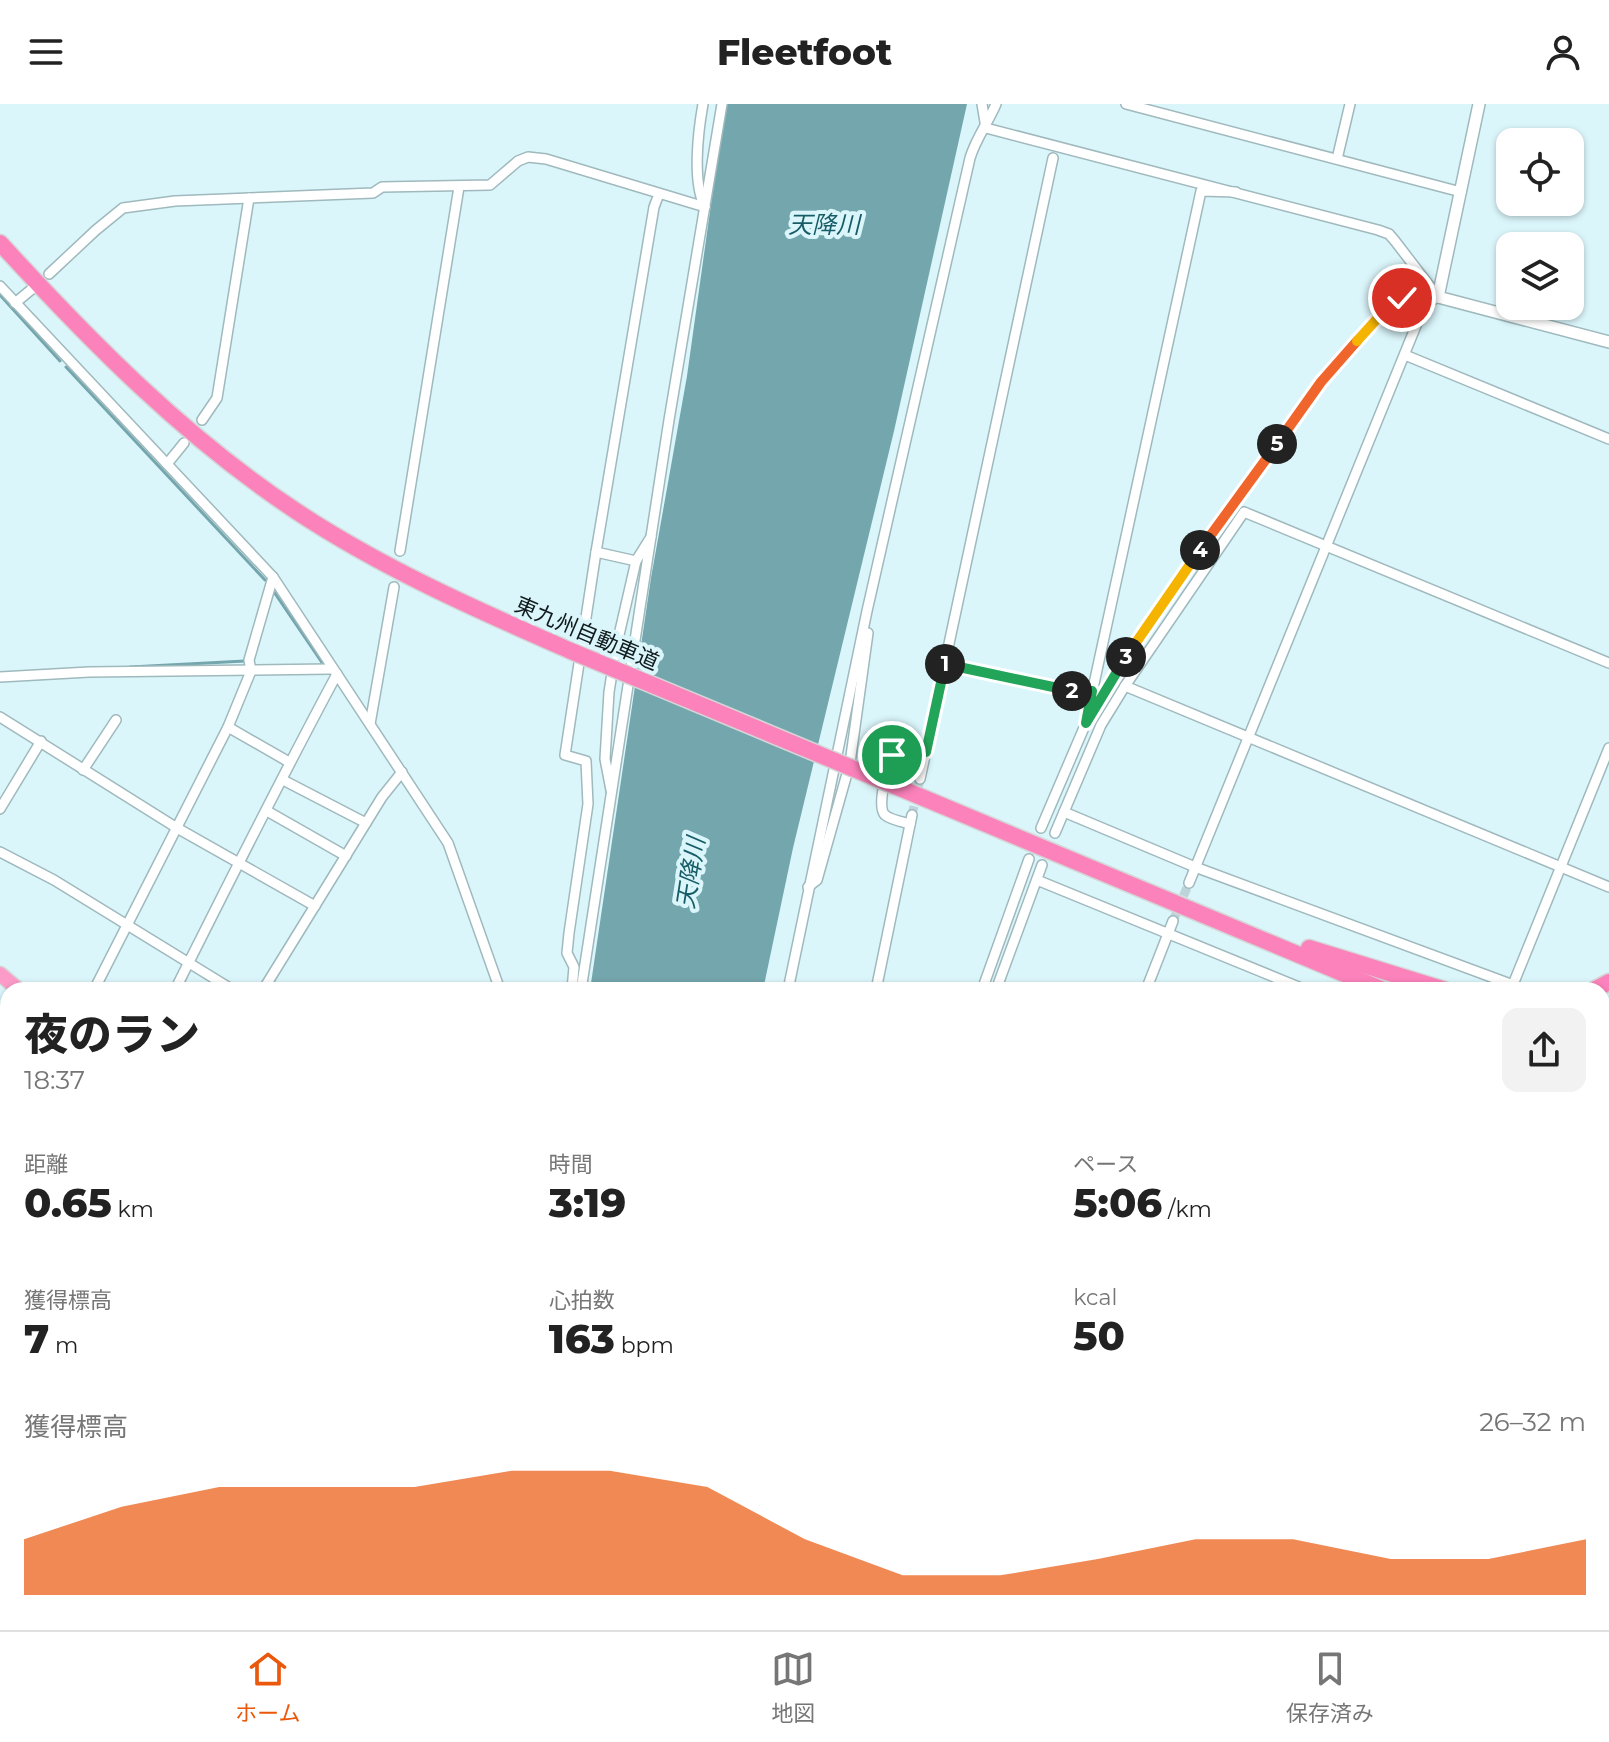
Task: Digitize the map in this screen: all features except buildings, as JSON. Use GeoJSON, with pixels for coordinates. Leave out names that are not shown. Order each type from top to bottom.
{"type":"FeatureCollection","features":[{"type":"Feature","properties":{"kind":"highway","name":"東九州自動車道"},"geometry":{"type":"LineString","coordinates":[[0,243],[119,368],[250,478],[296,511],[363,551],[437,590],[571,651],[1365,982]]}},
{"type":"Feature","properties":{"kind":"highway"},"geometry":{"type":"LineString","coordinates":[[1146,889],[1317,951],[1419,982]]}},
{"type":"Feature","properties":{"kind":"highway","name":"東九州自動車道"},"geometry":{"type":"LineString","coordinates":[[1240,928],[1385,982]]}},
{"type":"Feature","properties":{"kind":"street"},"geometry":{"type":"LineString","coordinates":[[703,104],[698,152],[699,197],[705,207]]}},
{"type":"Feature","properties":{"kind":"street"},"geometry":{"type":"LineString","coordinates":[[582,982],[669,420],[722,104]]}},
{"type":"Feature","properties":{"kind":"street"},"geometry":{"type":"LineString","coordinates":[[982,104],[986,128]]}},
{"type":"Feature","properties":{"kind":"street"},"geometry":{"type":"LineString","coordinates":[[790,982],[867,611],[970,158],[996,104]]}},
{"type":"Feature","properties":{"kind":"street"},"geometry":{"type":"LineString","coordinates":[[1126,104],[1461,192]]}},
{"type":"Feature","properties":{"kind":"street"},"geometry":{"type":"LineString","coordinates":[[1337,159],[1350,104]]}},
{"type":"Feature","properties":{"kind":"street"},"geometry":{"type":"LineString","coordinates":[[1189,883],[1422,311],[1427,303],[1438,297],[1479,104]]}},
{"type":"Feature","properties":{"kind":"street"},"geometry":{"type":"LineString","coordinates":[[986,128],[1389,234],[1438,297]]}},
{"type":"Feature","properties":{"kind":"street"},"geometry":{"type":"LineString","coordinates":[[49,274],[123,208],[175,201],[373,193],[382,187],[490,185],[518,161],[528,157],[546,159],[705,207]]}},
{"type":"Feature","properties":{"kind":"street"},"geometry":{"type":"LineString","coordinates":[[920,779],[1053,158]]}},
{"type":"Feature","properties":{"kind":"street"},"geometry":{"type":"LineString","coordinates":[[400,551],[459,187]]}},
{"type":"Feature","properties":{"kind":"street"},"geometry":{"type":"LineString","coordinates":[[1086,723],[1201,191],[1236,192]]}},
{"type":"Feature","properties":{"kind":"street"},"geometry":{"type":"LineString","coordinates":[[573,982],[574,967],[567,953],[588,804],[586,761],[565,755],[596,552],[659,194]]}},
{"type":"Feature","properties":{"kind":"street"},"geometry":{"type":"LineString","coordinates":[[202,420],[217,398],[249,198]]}},
{"type":"Feature","properties":{"kind":"street"},"geometry":{"type":"LineString","coordinates":[[0,286],[66,359],[115,405],[273,577],[448,843],[497,982]]}},
{"type":"Feature","properties":{"kind":"street"},"geometry":{"type":"LineString","coordinates":[[15,303],[32,289]]}},
{"type":"Feature","properties":{"kind":"street"},"geometry":{"type":"LineString","coordinates":[[1041,828],[1086,723],[1165,598],[1321,382],[1386,309],[1411,295],[1424,293],[1609,342]]}},
{"type":"Feature","properties":{"kind":"street"},"geometry":{"type":"LineString","coordinates":[[1405,355],[1609,439]]}},
{"type":"Feature","properties":{"kind":"street"},"geometry":{"type":"LineString","coordinates":[[167,464],[184,443]]}},
{"type":"Feature","properties":{"kind":"street"},"geometry":{"type":"LineString","coordinates":[[1055,833],[1101,725],[1244,512],[1609,663]]}},
{"type":"Feature","properties":{"kind":"street"},"geometry":{"type":"LineString","coordinates":[[613,798],[605,759],[609,692],[636,561],[654,532]]}},
{"type":"Feature","properties":{"kind":"street"},"geometry":{"type":"LineString","coordinates":[[596,552],[636,561]]}},
{"type":"Feature","properties":{"kind":"street"},"geometry":{"type":"LineString","coordinates":[[98,982],[228,727],[251,671],[249,660],[273,577]]}},
{"type":"Feature","properties":{"kind":"street"},"geometry":{"type":"LineString","coordinates":[[370,724],[394,587]]}},
{"type":"Feature","properties":{"kind":"street"},"geometry":{"type":"LineString","coordinates":[[945,663],[1074,691],[1092,691]]}},
{"type":"Feature","properties":{"kind":"street"},"geometry":{"type":"LineString","coordinates":[[0,677],[89,672],[334,671]]}},
{"type":"Feature","properties":{"kind":"street"},"geometry":{"type":"LineString","coordinates":[[179,982],[283,780],[334,671]]}},
{"type":"Feature","properties":{"kind":"street"},"geometry":{"type":"LineString","coordinates":[[1125,686],[1609,887]]}},
{"type":"Feature","properties":{"kind":"street"},"geometry":{"type":"LineString","coordinates":[[0,717],[177,828],[315,906]]}},
{"type":"Feature","properties":{"kind":"street"},"geometry":{"type":"LineString","coordinates":[[83,770],[116,720]]}},
{"type":"Feature","properties":{"kind":"street"},"geometry":{"type":"LineString","coordinates":[[228,727],[289,762]]}},
{"type":"Feature","properties":{"kind":"street"},"geometry":{"type":"LineString","coordinates":[[0,809],[41,741]]}},
{"type":"Feature","properties":{"kind":"street"},"geometry":{"type":"LineString","coordinates":[[878,982],[911,819],[889,817],[883,812],[881,804],[886,778],[896,747],[908,745],[926,752]]}},
{"type":"Feature","properties":{"kind":"street"},"geometry":{"type":"LineString","coordinates":[[1514,982],[1609,748]]}},
{"type":"Feature","properties":{"kind":"street"},"geometry":{"type":"LineString","coordinates":[[268,982],[366,823],[402,772]]}},
{"type":"Feature","properties":{"kind":"street"},"geometry":{"type":"LineString","coordinates":[[283,780],[366,823]]}},
{"type":"Feature","properties":{"kind":"street"},"geometry":{"type":"LineString","coordinates":[[267,811],[346,856]]}},
{"type":"Feature","properties":{"kind":"street"},"geometry":{"type":"LineString","coordinates":[[1064,812],[1195,867],[1499,982]]}},
{"type":"Feature","properties":{"kind":"street"},"geometry":{"type":"LineString","coordinates":[[0,852],[128,924],[220,982]]}},
{"type":"Feature","properties":{"kind":"street"},"geometry":{"type":"LineString","coordinates":[[985,982],[1029,860],[1041,866],[999,982]]}},
{"type":"Feature","properties":{"kind":"street"},"geometry":{"type":"LineString","coordinates":[[1037,880],[1287,982]]}},
{"type":"Feature","properties":{"kind":"street"},"geometry":{"type":"LineString","coordinates":[[1149,982],[1173,921]]}},
{"type":"Feature","properties":{"kind":"water","name":"天降川"},"geometry":{"type":"Polygon","coordinates":[[[725,104],[967,104],[894,431],[793,848],[765,982],[591,982],[651,578],[687,376],[725,104]]]}},
{"type":"Feature","properties":{"kind":"waterway"},"geometry":{"type":"LineString","coordinates":[[0,295],[60,361]]}},
{"type":"Feature","properties":{"kind":"waterway"},"geometry":{"type":"LineString","coordinates":[[66,367],[265,580]]}},
{"type":"Feature","properties":{"kind":"waterway"},"geometry":{"type":"LineString","coordinates":[[274,592],[325,667]]}},
{"type":"Feature","properties":{"kind":"waterway"},"geometry":{"type":"LineString","coordinates":[[130,667],[245,661]]}},
{"type":"Feature","properties":{"kind":"tunnel"},"geometry":{"type":"LineString","coordinates":[[912,815],[920,779]]}},
{"type":"Feature","properties":{"kind":"tunnel"},"geometry":{"type":"LineString","coordinates":[[1173,921],[1189,883]]}},
{"type":"Feature","properties":{"kind":"route"},"geometry":{"type":"LineString","coordinates":[[892,755],[900,745],[926,752],[945,663],[1074,691],[1092,691],[1086,723],[1165,598],[1321,382],[1386,309],[1402,298]]}}]}
